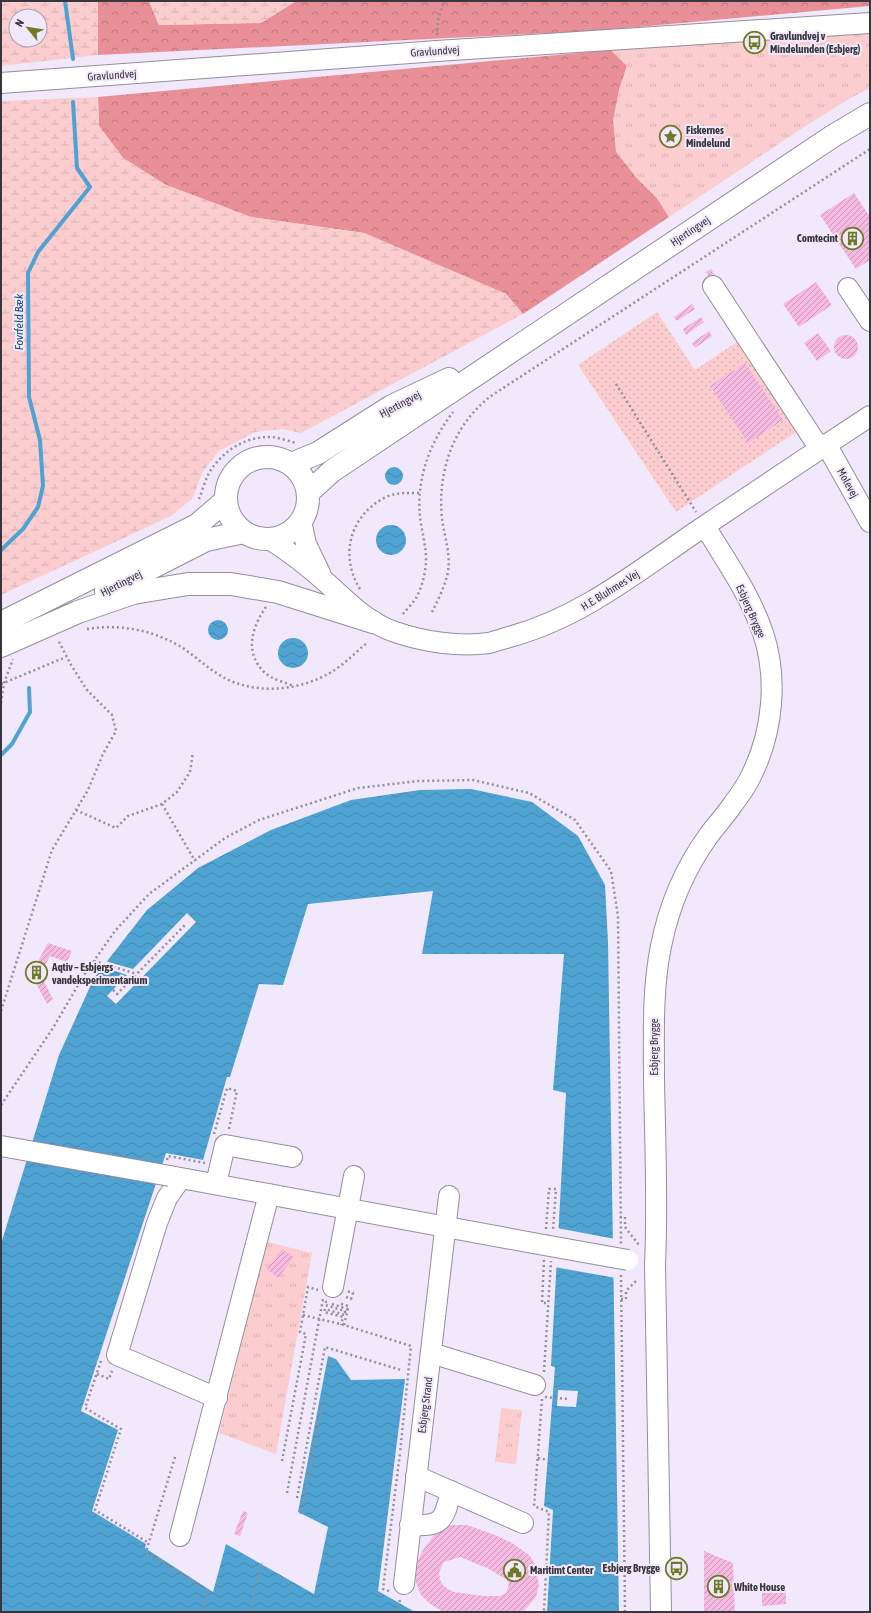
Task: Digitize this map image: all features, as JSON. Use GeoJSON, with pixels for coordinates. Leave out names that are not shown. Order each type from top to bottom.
{"type":"FeatureCollection","features":[{"type":"Feature","properties":{"kind":"main road","name":"Hjertingvej"},"geometry":{"type":"LineString","coordinates":[[308,493],[332,472],[512,350],[832,136],[870,114]]}},
{"type":"Feature","properties":{"kind":"main road","name":"Hjertingvej"},"geometry":{"type":"LineString","coordinates":[[291,464],[318,453],[392,406],[512,350]]}},
{"type":"Feature","properties":{"kind":"main road"},"geometry":{"type":"LineString","coordinates":[[265,456],[279,458],[291,464],[302,477],[308,493],[307,507],[302,520],[293,530],[282,536],[269,539],[256,538],[244,532],[235,524],[228,514],[226,501],[227,488],[232,476],[241,466],[252,459],[265,456]]}},
{"type":"Feature","properties":{"kind":"main road","name":"Hjertingvej"},"geometry":{"type":"LineString","coordinates":[[1,623],[197,525],[226,501]]}},
{"type":"Feature","properties":{"kind":"main road","name":"Hjertingvej"},"geometry":{"type":"LineString","coordinates":[[5,649],[206,540],[244,532]]}},
{"type":"Feature","properties":{"kind":"main road"},"geometry":{"type":"LineString","coordinates":[[5,649],[78,612],[133,593],[188,584],[230,584],[278,592],[370,632]]}},
{"type":"Feature","properties":{"kind":"street","name":"Gravlundvej"},"geometry":{"type":"LineString","coordinates":[[1,83],[437,51],[870,23]]}},
{"type":"Feature","properties":{"kind":"street","name":"Molevej"},"geometry":{"type":"LineString","coordinates":[[713,286],[823,447],[870,522]]}},
{"type":"Feature","properties":{"kind":"street"},"geometry":{"type":"LineString","coordinates":[[848,288],[870,321]]}},
{"type":"Feature","properties":{"kind":"street","name":"H.E. Bluhmes Vej"},"geometry":{"type":"LineString","coordinates":[[269,539],[290,552],[327,583],[349,604],[370,632],[394,632],[416,639],[448,644],[488,643],[529,632],[564,617],[618,586],[870,416]]}},
{"type":"Feature","properties":{"kind":"street","name":"H.E. Bluhmes Vej"},"geometry":{"type":"LineString","coordinates":[[302,520],[306,544],[315,565],[327,583]]}},
{"type":"Feature","properties":{"kind":"street","name":"Esbjerg Brygge"},"geometry":{"type":"LineString","coordinates":[[661,1612],[655,1264],[655,989],[661,945],[672,906],[686,871],[709,835],[732,806],[752,775],[765,741],[772,705],[771,668],[763,633],[746,595],[705,526]]}},
{"type":"Feature","properties":{"kind":"street"},"geometry":{"type":"LineString","coordinates":[[216,1184],[225,1145],[292,1157]]}},
{"type":"Feature","properties":{"kind":"street"},"geometry":{"type":"LineString","coordinates":[[1,1146],[655,1264]]}},
{"type":"Feature","properties":{"kind":"street"},"geometry":{"type":"LineString","coordinates":[[330,1295],[354,1176]]}},
{"type":"Feature","properties":{"kind":"street"},"geometry":{"type":"LineString","coordinates":[[176,1177],[157,1222],[117,1355],[217,1398]]}},
{"type":"Feature","properties":{"kind":"street"},"geometry":{"type":"LineString","coordinates":[[180,1536],[269,1194]]}},
{"type":"Feature","properties":{"kind":"street","name":"Esbjerg Strand"},"geometry":{"type":"LineString","coordinates":[[402,1592],[449,1196]]}},
{"type":"Feature","properties":{"kind":"street"},"geometry":{"type":"LineString","coordinates":[[431,1353],[539,1379]]}},
{"type":"Feature","properties":{"kind":"street"},"geometry":{"type":"LineString","coordinates":[[416,1476],[523,1523]]}},
{"type":"Feature","properties":{"kind":"street"},"geometry":{"type":"LineString","coordinates":[[410,1526],[427,1526],[438,1522],[445,1513],[451,1491]]}},
{"type":"Feature","properties":{"kind":"path"},"geometry":{"type":"LineString","coordinates":[[437,51],[438,20],[444,1]]}},
{"type":"Feature","properties":{"kind":"path"},"geometry":{"type":"LineString","coordinates":[[432,612],[440,596],[448,572],[448,548],[443,526],[440,500],[443,474],[449,453],[456,438],[471,415],[484,401],[870,149]]}},
{"type":"Feature","properties":{"kind":"path"},"geometry":{"type":"LineString","coordinates":[[616,384],[705,526]]}},
{"type":"Feature","properties":{"kind":"path"},"geometry":{"type":"LineString","coordinates":[[198,503],[209,474],[222,456],[237,445],[254,438],[274,437],[296,443],[301,442]]}},
{"type":"Feature","properties":{"kind":"path"},"geometry":{"type":"LineString","coordinates":[[362,594],[354,580],[349,564],[349,553],[353,531],[361,517],[373,505],[387,497],[403,493],[420,493],[420,517],[426,549],[426,565],[416,597],[403,614]]}},
{"type":"Feature","properties":{"kind":"path"},"geometry":{"type":"LineString","coordinates":[[270,601],[259,617],[252,634],[252,648],[257,662],[264,672],[274,679],[297,686]]}},
{"type":"Feature","properties":{"kind":"path"},"geometry":{"type":"LineString","coordinates":[[82,629],[105,626],[138,629],[176,644],[213,671],[231,681],[242,685],[269,689],[297,686],[313,681],[334,671],[370,632]]}},
{"type":"Feature","properties":{"kind":"path"},"geometry":{"type":"LineString","coordinates":[[1,1011],[52,850],[88,790],[103,754],[116,731],[112,715],[87,690],[66,656],[56,636]]}},
{"type":"Feature","properties":{"kind":"path"},"geometry":{"type":"LineString","coordinates":[[1,703],[4,683],[5,649]]}},
{"type":"Feature","properties":{"kind":"path"},"geometry":{"type":"LineString","coordinates":[[1,684],[66,656]]}},
{"type":"Feature","properties":{"kind":"path"},"geometry":{"type":"LineString","coordinates":[[76,810],[116,828],[128,816],[162,804],[177,792],[190,772],[193,752]]}},
{"type":"Feature","properties":{"kind":"path"},"geometry":{"type":"LineString","coordinates":[[1,1106],[53,1028],[94,961],[115,931],[149,894],[225,838],[259,820],[358,788],[418,781],[473,780],[529,793],[575,820],[611,871],[618,916],[620,1217],[623,1259],[621,1299],[625,1612]]}},
{"type":"Feature","properties":{"kind":"path"},"geometry":{"type":"LineString","coordinates":[[162,804],[195,861]]}},
{"type":"Feature","properties":{"kind":"path"},"geometry":{"type":"LineString","coordinates":[[112,990],[117,994],[186,924]]}},
{"type":"Feature","properties":{"kind":"path"},"geometry":{"type":"LineString","coordinates":[[94,961],[137,974]]}},
{"type":"Feature","properties":{"kind":"path"},"geometry":{"type":"LineString","coordinates":[[539,1379],[556,1189]]}},
{"type":"Feature","properties":{"kind":"path"},"geometry":{"type":"LineString","coordinates":[[620,1217],[625,1217],[625,1227],[655,1264],[626,1291],[626,1299],[621,1299]]}},
{"type":"Feature","properties":{"kind":"path"},"geometry":{"type":"LineString","coordinates":[[282,1461],[306,1334],[300,1332],[308,1287],[330,1295],[348,1306],[348,1308]]}},
{"type":"Feature","properties":{"kind":"path"},"geometry":{"type":"LineString","coordinates":[[353,1293],[351,1298],[330,1295],[353,1293]]}},
{"type":"Feature","properties":{"kind":"path"},"geometry":{"type":"LineString","coordinates":[[287,1493],[318,1319],[330,1295]]}},
{"type":"Feature","properties":{"kind":"path"},"geometry":{"type":"LineString","coordinates":[[345,1315],[345,1311],[325,1305],[326,1302],[348,1308]]}},
{"type":"Feature","properties":{"kind":"path"},"geometry":{"type":"LineString","coordinates":[[342,1325],[348,1308]]}},
{"type":"Feature","properties":{"kind":"path"},"geometry":{"type":"LineString","coordinates":[[322,1311],[325,1309],[345,1315]]}},
{"type":"Feature","properties":{"kind":"path"},"geometry":{"type":"LineString","coordinates":[[322,1311],[343,1318],[342,1325]]}},
{"type":"Feature","properties":{"kind":"path"},"geometry":{"type":"LineString","coordinates":[[303,1315],[411,1346],[400,1453]]}},
{"type":"Feature","properties":{"kind":"path"},"geometry":{"type":"LineString","coordinates":[[297,1498],[325,1347],[401,1370]]}},
{"type":"Feature","properties":{"kind":"path"},"geometry":{"type":"LineString","coordinates":[[544,1612],[549,1512],[534,1506],[542,1397],[569,1399]]}},
{"type":"Feature","properties":{"kind":"path"},"geometry":{"type":"LineString","coordinates":[[301,1514],[322,1405]]}},
{"type":"Feature","properties":{"kind":"path"},"geometry":{"type":"LineString","coordinates":[[175,1457],[146,1552],[201,1587]]}},
{"type":"Feature","properties":{"kind":"path"},"geometry":{"type":"LineString","coordinates":[[538,1458],[548,1460]]}},
{"type":"Feature","properties":{"kind":"path"},"geometry":{"type":"LineString","coordinates":[[250,1612],[262,1563]]}},
{"type":"Feature","properties":{"kind":"path"},"geometry":{"type":"LineString","coordinates":[[202,1612],[209,1589]]}},
{"type":"Feature","properties":{"kind":"path"},"geometry":{"type":"LineString","coordinates":[[398,1612],[402,1592]]}},
{"type":"Feature","properties":{"kind":"green space"},"geometry":{"type":"Polygon","coordinates":[[[1,1],[98,1],[98,55],[1,66],[1,1]]]}},
{"type":"Feature","properties":{"kind":"green space"},"geometry":{"type":"Polygon","coordinates":[[[98,1],[149,1],[159,25],[261,23],[296,1],[870,1],[870,6],[593,31],[98,55],[98,1]]]}},
{"type":"Feature","properties":{"kind":"green space"},"geometry":{"type":"Polygon","coordinates":[[[149,1],[296,1],[261,23],[159,25],[149,1]]]}},
{"type":"Feature","properties":{"kind":"green space"},"geometry":{"type":"Polygon","coordinates":[[[870,33],[870,88],[807,125],[669,217],[657,198],[635,176],[616,152],[613,120],[619,90],[627,66],[611,50],[870,33]]]}},
{"type":"Feature","properties":{"kind":"green space"},"geometry":{"type":"Polygon","coordinates":[[[611,50],[627,66],[619,90],[635,176],[657,198],[669,217],[523,314],[506,294],[364,233],[251,217],[166,185],[123,158],[99,126],[98,97],[611,50]]]}},
{"type":"Feature","properties":{"kind":"green space"},"geometry":{"type":"Polygon","coordinates":[[[98,97],[99,126],[123,158],[166,185],[251,217],[364,233],[506,294],[523,314],[301,433],[282,429],[255,432],[219,451],[202,473],[193,498],[171,516],[1,595],[1,101],[98,97]]]}},
{"type":"Feature","properties":{"kind":"green space"},"geometry":{"type":"Polygon","coordinates":[[[657,312],[695,370],[737,342],[796,432],[676,512],[578,365],[657,312]]]}},
{"type":"Feature","properties":{"kind":"green space"},"geometry":{"type":"Polygon","coordinates":[[[267,1242],[312,1253],[276,1454],[219,1433],[267,1242]]]}},
{"type":"Feature","properties":{"kind":"green space"},"geometry":{"type":"Polygon","coordinates":[[[501,1408],[522,1410],[516,1464],[495,1462],[501,1408]]]}},
{"type":"Feature","properties":{"kind":"water"},"geometry":{"type":"Polygon","coordinates":[[[394,467],[400,470],[403,476],[400,482],[394,485],[388,482],[385,476],[388,470],[394,467]]]}},
{"type":"Feature","properties":{"kind":"water"},"geometry":{"type":"Polygon","coordinates":[[[391,525],[402,529],[406,540],[402,551],[391,555],[380,551],[376,540],[380,529],[391,525]]]}},
{"type":"Feature","properties":{"kind":"water"},"geometry":{"type":"Polygon","coordinates":[[[214,620],[222,620],[228,626],[228,634],[222,640],[214,640],[208,634],[208,626],[214,620]]]}},
{"type":"Feature","properties":{"kind":"water"},"geometry":{"type":"Polygon","coordinates":[[[293,638],[304,642],[308,653],[304,664],[293,668],[282,664],[278,653],[282,642],[293,638]]]}},
{"type":"Feature","properties":{"kind":"water"},"geometry":{"type":"Polygon","coordinates":[[[471,789],[532,802],[578,836],[605,885],[608,942],[619,1612],[547,1612],[553,1510],[544,1506],[555,1367],[551,1366],[566,1093],[553,1090],[564,954],[422,954],[433,891],[308,904],[283,985],[259,984],[230,1077],[227,1077],[203,1160],[166,1153],[81,1411],[118,1430],[92,1511],[146,1544],[145,1548],[213,1592],[226,1544],[314,1594],[328,1527],[298,1512],[328,1356],[336,1359],[351,1380],[405,1379],[378,1591],[415,1612],[1,1612],[1,1244],[59,1055],[94,978],[147,910],[198,868],[271,830],[351,800],[420,790],[471,789]]]}},
{"type":"Feature","properties":{"kind":"pier"},"geometry":{"type":"Polygon","coordinates":[[[187,913],[196,922],[116,1004],[107,996],[127,975],[101,966],[105,961],[133,969],[187,913]]]}},
{"type":"Feature","properties":{"kind":"pier"},"geometry":{"type":"Polygon","coordinates":[[[557,1228],[615,1239],[616,1278],[554,1267],[557,1228]]]}},
{"type":"Feature","properties":{"kind":"pier"},"geometry":{"type":"Polygon","coordinates":[[[558,1390],[578,1391],[576,1407],[557,1406],[558,1390]]]}},
{"type":"Feature","properties":{"kind":"building","name":"Comtecint"},"geometry":{"type":"Polygon","coordinates":[[[854,193],[870,217],[870,260],[856,269],[820,215],[854,193]]]}},
{"type":"Feature","properties":{"kind":"building"},"geometry":{"type":"Polygon","coordinates":[[[711,269],[717,279],[712,282],[706,272],[711,269]]]}},
{"type":"Feature","properties":{"kind":"building"},"geometry":{"type":"Polygon","coordinates":[[[816,282],[832,305],[799,327],[783,304],[816,282]]]}},
{"type":"Feature","properties":{"kind":"building"},"geometry":{"type":"Polygon","coordinates":[[[692,304],[695,309],[677,321],[674,317],[692,304]]]}},
{"type":"Feature","properties":{"kind":"building"},"geometry":{"type":"Polygon","coordinates":[[[701,317],[704,322],[686,335],[683,329],[701,317]]]}},
{"type":"Feature","properties":{"kind":"building"},"geometry":{"type":"Polygon","coordinates":[[[709,331],[712,336],[695,348],[692,343],[709,331]]]}},
{"type":"Feature","properties":{"kind":"building"},"geometry":{"type":"Polygon","coordinates":[[[818,333],[831,351],[817,361],[804,343],[818,333]]]}},
{"type":"Feature","properties":{"kind":"building"},"geometry":{"type":"Polygon","coordinates":[[[841,335],[851,335],[858,342],[858,352],[851,359],[841,359],[834,352],[834,342],[841,335]]]}},
{"type":"Feature","properties":{"kind":"building"},"geometry":{"type":"Polygon","coordinates":[[[745,363],[783,420],[748,443],[710,386],[745,363]]]}},
{"type":"Feature","properties":{"kind":"building","name":"Aqtiv – Esbjergs vandeksperimentarium"},"geometry":{"type":"Polygon","coordinates":[[[48,943],[72,951],[67,962],[50,956],[40,974],[53,999],[47,1004],[31,974],[48,943]]]}},
{"type":"Feature","properties":{"kind":"building"},"geometry":{"type":"Polygon","coordinates":[[[282,1249],[294,1257],[278,1278],[267,1269],[282,1249]]]}},
{"type":"Feature","properties":{"kind":"building"},"geometry":{"type":"Polygon","coordinates":[[[243,1511],[248,1513],[240,1536],[234,1534],[243,1511]]]}},
{"type":"Feature","properties":{"kind":"building","name":"Maritimt Center"},"geometry":{"type":"Polygon","coordinates":[[[452,1525],[467,1525],[512,1543],[529,1555],[535,1564],[539,1585],[536,1597],[524,1611],[443,1612],[429,1603],[421,1595],[416,1583],[417,1563],[423,1550],[434,1535],[442,1529],[452,1525]],[[460,1557],[444,1562],[439,1572],[440,1580],[443,1585],[454,1592],[484,1596],[500,1596],[506,1593],[509,1583],[506,1579],[487,1568],[460,1557]]]}},
{"type":"Feature","properties":{"kind":"building","name":"White House"},"geometry":{"type":"Polygon","coordinates":[[[704,1551],[733,1563],[735,1612],[704,1612],[704,1551]]]}},
{"type":"Feature","properties":{"kind":"building"},"geometry":{"type":"Polygon","coordinates":[[[786,1590],[786,1604],[762,1606],[762,1592],[786,1590]]]}},
{"type":"Feature","properties":{"kind":"waterway","name":"Fovrfeld Bæk"},"geometry":{"type":"LineString","coordinates":[[65,1],[73,59]]}},
{"type":"Feature","properties":{"kind":"waterway","name":"Fovrfeld Bæk"},"geometry":{"type":"LineString","coordinates":[[1,550],[23,529],[38,507],[43,486],[40,440],[29,397],[28,273],[38,252],[90,187],[77,168],[73,102]]}},
{"type":"Feature","properties":{"kind":"waterway","name":"Fovrfeld Bæk"},"geometry":{"type":"LineString","coordinates":[[1,755],[12,744],[30,712],[29,688]]}},
{"type":"Feature","properties":{"kind":"place","name":"Gravlundvej v Mindelunden (Esbjerg)"},"geometry":{"type":"Point","coordinates":[755,42]}},
{"type":"Feature","properties":{"kind":"place","name":"Fiskernes Mindelund"},"geometry":{"type":"Point","coordinates":[670,136]}},
{"type":"Feature","properties":{"kind":"place","name":"Comtecint"},"geometry":{"type":"Point","coordinates":[853,238]}},
{"type":"Feature","properties":{"kind":"place","name":"Aqtiv – Esbjergs vandeksperimentarium"},"geometry":{"type":"Point","coordinates":[36,973]}},
{"type":"Feature","properties":{"kind":"place","name":"Esbjerg Brygge"},"geometry":{"type":"Point","coordinates":[676,1568]}},
{"type":"Feature","properties":{"kind":"place","name":"Maritimt Center"},"geometry":{"type":"Point","coordinates":[514,1570]}},
{"type":"Feature","properties":{"kind":"place","name":"White House"},"geometry":{"type":"Point","coordinates":[719,1587]}}]}
